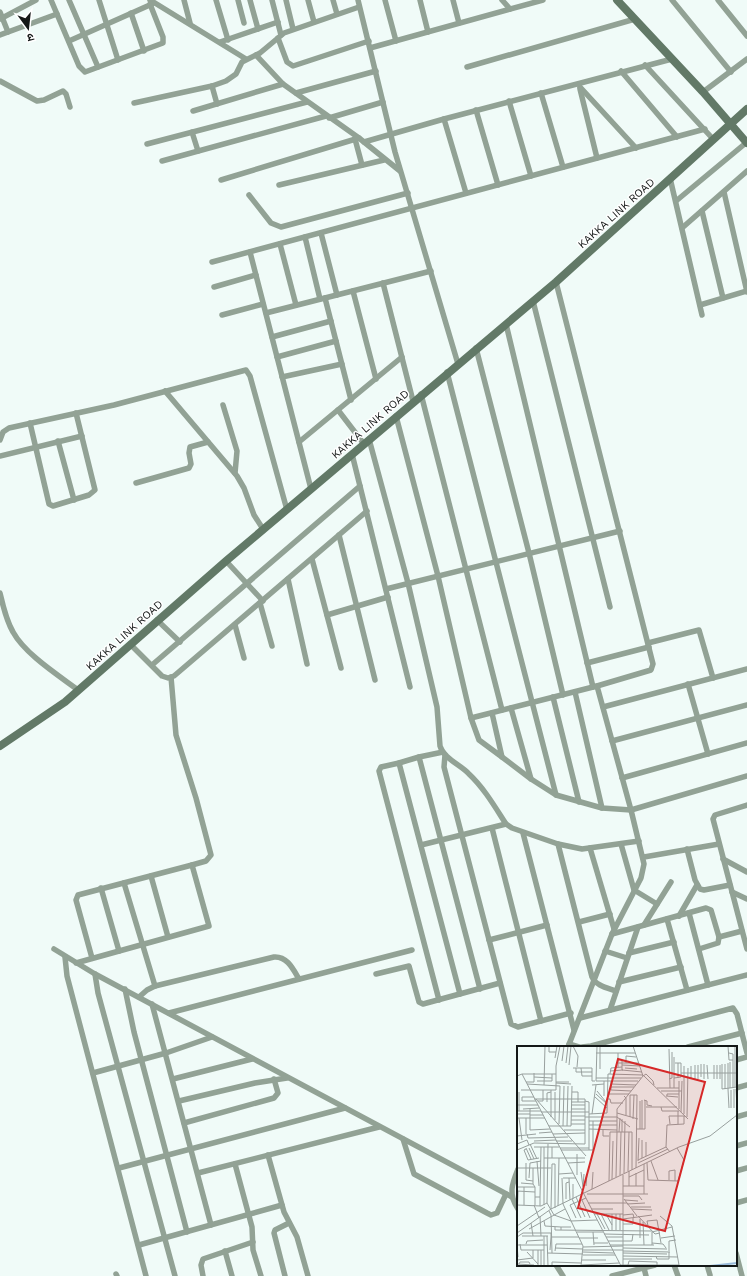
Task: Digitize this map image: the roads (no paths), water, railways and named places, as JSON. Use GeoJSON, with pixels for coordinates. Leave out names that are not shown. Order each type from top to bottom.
{"type":"FeatureCollection","features":[{"type":"Feature","properties":{"kind":"street"},"geometry":{"type":"LineString","coordinates":[[8,32],[1,17],[36,0]]}},
{"type":"Feature","properties":{"kind":"street"},"geometry":{"type":"LineString","coordinates":[[51,0],[83,71],[161,45],[164,42],[152,2]]}},
{"type":"Feature","properties":{"kind":"street"},"geometry":{"type":"LineString","coordinates":[[69,0],[98,67]]}},
{"type":"Feature","properties":{"kind":"street"},"geometry":{"type":"LineString","coordinates":[[98,0],[118,60]]}},
{"type":"Feature","properties":{"kind":"street"},"geometry":{"type":"LineString","coordinates":[[184,0],[190,23]]}},
{"type":"Feature","properties":{"kind":"street"},"geometry":{"type":"LineString","coordinates":[[216,0],[228,40]]}},
{"type":"Feature","properties":{"kind":"street"},"geometry":{"type":"LineString","coordinates":[[238,0],[244,23]]}},
{"type":"Feature","properties":{"kind":"street"},"geometry":{"type":"LineString","coordinates":[[250,0],[258,30]]}},
{"type":"Feature","properties":{"kind":"street"},"geometry":{"type":"LineString","coordinates":[[272,0],[287,62],[293,66],[369,41]]}},
{"type":"Feature","properties":{"kind":"street"},"geometry":{"type":"LineString","coordinates":[[286,0],[293,29]]}},
{"type":"Feature","properties":{"kind":"street"},"geometry":{"type":"LineString","coordinates":[[308,0],[314,22]]}},
{"type":"Feature","properties":{"kind":"street"},"geometry":{"type":"LineString","coordinates":[[333,0],[337,14]]}},
{"type":"Feature","properties":{"kind":"street"},"geometry":{"type":"LineString","coordinates":[[358,0],[400,172],[408,193],[458,364]]}},
{"type":"Feature","properties":{"kind":"street"},"geometry":{"type":"LineString","coordinates":[[385,0],[396,41]]}},
{"type":"Feature","properties":{"kind":"street"},"geometry":{"type":"LineString","coordinates":[[420,0],[428,32]]}},
{"type":"Feature","properties":{"kind":"street"},"geometry":{"type":"LineString","coordinates":[[453,0],[459,23]]}},
{"type":"Feature","properties":{"kind":"street"},"geometry":{"type":"LineString","coordinates":[[502,0],[510,9]]}},
{"type":"Feature","properties":{"kind":"street"},"geometry":{"type":"LineString","coordinates":[[370,48],[542,0]]}},
{"type":"Feature","properties":{"kind":"street"},"geometry":{"type":"LineString","coordinates":[[617,0],[703,92],[729,124],[747,143],[676,201]]}},
{"type":"Feature","properties":{"kind":"street"},"geometry":{"type":"LineString","coordinates":[[672,0],[731,72]]}},
{"type":"Feature","properties":{"kind":"street"},"geometry":{"type":"LineString","coordinates":[[718,0],[747,36]]}},
{"type":"Feature","properties":{"kind":"street"},"geometry":{"type":"LineString","coordinates":[[69,41],[152,2]]}},
{"type":"Feature","properties":{"kind":"street"},"geometry":{"type":"LineString","coordinates":[[152,2],[190,23],[246,59]]}},
{"type":"Feature","properties":{"kind":"street"},"geometry":{"type":"LineString","coordinates":[[134,103],[212,86],[233,77],[242,62],[256,55],[280,36],[293,29],[359,7]]}},
{"type":"Feature","properties":{"kind":"street"},"geometry":{"type":"LineString","coordinates":[[130,13],[144,51]]}},
{"type":"Feature","properties":{"kind":"street"},"geometry":{"type":"LineString","coordinates":[[0,35],[57,14]]}},
{"type":"Feature","properties":{"kind":"street"},"geometry":{"type":"LineString","coordinates":[[467,67],[635,19]]}},
{"type":"Feature","properties":{"kind":"street"},"geometry":{"type":"LineString","coordinates":[[220,42],[278,22]]}},
{"type":"Feature","properties":{"kind":"street"},"geometry":{"type":"LineString","coordinates":[[256,55],[284,84],[400,172]]}},
{"type":"Feature","properties":{"kind":"street"},"geometry":{"type":"LineString","coordinates":[[221,180],[359,140],[541,93],[579,85],[621,71],[672,59]]}},
{"type":"Feature","properties":{"kind":"street"},"geometry":{"type":"LineString","coordinates":[[703,92],[747,59]]}},
{"type":"Feature","properties":{"kind":"street"},"geometry":{"type":"LineString","coordinates":[[645,65],[713,139]]}},
{"type":"Feature","properties":{"kind":"street"},"geometry":{"type":"LineString","coordinates":[[296,93],[376,71]]}},
{"type":"Feature","properties":{"kind":"street"},"geometry":{"type":"LineString","coordinates":[[621,71],[677,137]]}},
{"type":"Feature","properties":{"kind":"street"},"geometry":{"type":"LineString","coordinates":[[0,80],[37,101],[44,100],[63,91],[66,94],[70,107]]}},
{"type":"Feature","properties":{"kind":"street"},"geometry":{"type":"LineString","coordinates":[[193,111],[284,84]]}},
{"type":"Feature","properties":{"kind":"street"},"geometry":{"type":"LineString","coordinates":[[579,85],[636,148]]}},
{"type":"Feature","properties":{"kind":"street"},"geometry":{"type":"LineString","coordinates":[[579,85],[598,158]]}},
{"type":"Feature","properties":{"kind":"street"},"geometry":{"type":"LineString","coordinates":[[212,86],[217,104]]}},
{"type":"Feature","properties":{"kind":"street"},"geometry":{"type":"LineString","coordinates":[[541,93],[563,167]]}},
{"type":"Feature","properties":{"kind":"street"},"geometry":{"type":"LineString","coordinates":[[510,101],[531,176]]}},
{"type":"Feature","properties":{"kind":"street"},"geometry":{"type":"LineString","coordinates":[[147,144],[307,102]]}},
{"type":"Feature","properties":{"kind":"street"},"geometry":{"type":"LineString","coordinates":[[162,161],[383,102]]}},
{"type":"Feature","properties":{"kind":"street","name":"KAKKA LINK ROAD"},"geometry":{"type":"LineString","coordinates":[[0,746],[54,710],[78,690],[157,620],[312,489],[366,441],[556,282],[747,109]]}},
{"type":"Feature","properties":{"kind":"street"},"geometry":{"type":"LineString","coordinates":[[476,110],[498,185]]}},
{"type":"Feature","properties":{"kind":"street"},"geometry":{"type":"LineString","coordinates":[[444,119],[466,193]]}},
{"type":"Feature","properties":{"kind":"street"},"geometry":{"type":"LineString","coordinates":[[212,262],[705,130]]}},
{"type":"Feature","properties":{"kind":"street"},"geometry":{"type":"LineString","coordinates":[[192,132],[198,151]]}},
{"type":"Feature","properties":{"kind":"street"},"geometry":{"type":"LineString","coordinates":[[359,140],[362,165]]}},
{"type":"Feature","properties":{"kind":"street"},"geometry":{"type":"LineString","coordinates":[[279,185],[384,160]]}},
{"type":"Feature","properties":{"kind":"street"},"geometry":{"type":"LineString","coordinates":[[682,228],[746,173]]}},
{"type":"Feature","properties":{"kind":"street"},"geometry":{"type":"LineString","coordinates":[[670,178],[702,315]]}},
{"type":"Feature","properties":{"kind":"street"},"geometry":{"type":"LineString","coordinates":[[700,304],[747,291],[724,192]]}},
{"type":"Feature","properties":{"kind":"street"},"geometry":{"type":"LineString","coordinates":[[249,195],[271,223],[281,227],[408,193]]}},
{"type":"Feature","properties":{"kind":"street"},"geometry":{"type":"LineString","coordinates":[[702,211],[723,298]]}},
{"type":"Feature","properties":{"kind":"street"},"geometry":{"type":"LineString","coordinates":[[321,233],[337,295]]}},
{"type":"Feature","properties":{"kind":"street"},"geometry":{"type":"LineString","coordinates":[[305,237],[331,321],[351,400]]}},
{"type":"Feature","properties":{"kind":"street"},"geometry":{"type":"LineString","coordinates":[[280,244],[296,305]]}},
{"type":"Feature","properties":{"kind":"street"},"geometry":{"type":"LineString","coordinates":[[250,252],[312,489]]}},
{"type":"Feature","properties":{"kind":"street"},"geometry":{"type":"LineString","coordinates":[[266,313],[431,272]]}},
{"type":"Feature","properties":{"kind":"street"},"geometry":{"type":"LineString","coordinates":[[214,286],[256,275]]}},
{"type":"Feature","properties":{"kind":"street"},"geometry":{"type":"LineString","coordinates":[[471,718],[595,687],[651,670],[653,664],[556,282]]}},
{"type":"Feature","properties":{"kind":"street"},"geometry":{"type":"LineString","coordinates":[[383,283],[414,401]]}},
{"type":"Feature","properties":{"kind":"street"},"geometry":{"type":"LineString","coordinates":[[353,291],[376,379]]}},
{"type":"Feature","properties":{"kind":"street"},"geometry":{"type":"LineString","coordinates":[[533,301],[610,606]]}},
{"type":"Feature","properties":{"kind":"street"},"geometry":{"type":"LineString","coordinates":[[222,315],[264,304]]}},
{"type":"Feature","properties":{"kind":"street"},"geometry":{"type":"LineString","coordinates":[[272,337],[331,321]]}},
{"type":"Feature","properties":{"kind":"street"},"geometry":{"type":"LineString","coordinates":[[506,324],[587,663],[603,707],[644,857],[643,872],[613,931],[568,1046]]}},
{"type":"Feature","properties":{"kind":"street"},"geometry":{"type":"LineString","coordinates":[[277,356],[336,341]]}},
{"type":"Feature","properties":{"kind":"street"},"geometry":{"type":"LineString","coordinates":[[476,348],[530,553],[563,695]]}},
{"type":"Feature","properties":{"kind":"street"},"geometry":{"type":"LineString","coordinates":[[299,442],[402,358]]}},
{"type":"Feature","properties":{"kind":"street"},"geometry":{"type":"LineString","coordinates":[[282,377],[342,364]]}},
{"type":"Feature","properties":{"kind":"street"},"geometry":{"type":"LineString","coordinates":[[0,440],[5,430],[30,423],[165,391],[235,372],[248,371],[287,510]]}},
{"type":"Feature","properties":{"kind":"street"},"geometry":{"type":"LineString","coordinates":[[447,372],[556,794]]}},
{"type":"Feature","properties":{"kind":"street"},"geometry":{"type":"LineString","coordinates":[[165,391],[242,482],[252,509],[264,529]]}},
{"type":"Feature","properties":{"kind":"street"},"geometry":{"type":"LineString","coordinates":[[422,394],[502,710]]}},
{"type":"Feature","properties":{"kind":"street"},"geometry":{"type":"LineString","coordinates":[[223,405],[237,451],[235,473]]}},
{"type":"Feature","properties":{"kind":"street"},"geometry":{"type":"LineString","coordinates":[[338,410],[366,441],[408,583],[437,707],[440,746],[444,754],[469,773],[480,784],[506,824],[523,832],[558,844],[582,849],[639,841]]}},
{"type":"Feature","properties":{"kind":"street"},"geometry":{"type":"LineString","coordinates":[[30,423],[50,504],[53,506],[91,495],[95,490],[76,413]]}},
{"type":"Feature","properties":{"kind":"street"},"geometry":{"type":"LineString","coordinates":[[396,416],[438,576],[471,718],[479,740],[531,779],[556,794],[602,808],[631,810],[747,776]]}},
{"type":"Feature","properties":{"kind":"street"},"geometry":{"type":"LineString","coordinates":[[0,456],[82,436]]}},
{"type":"Feature","properties":{"kind":"street"},"geometry":{"type":"LineString","coordinates":[[58,441],[74,500]]}},
{"type":"Feature","properties":{"kind":"street"},"geometry":{"type":"LineString","coordinates":[[136,483],[189,468],[191,464],[189,454],[190,447],[208,442]]}},
{"type":"Feature","properties":{"kind":"street"},"geometry":{"type":"LineString","coordinates":[[352,454],[410,687]]}},
{"type":"Feature","properties":{"kind":"street"},"geometry":{"type":"LineString","coordinates":[[152,665],[360,486]]}},
{"type":"Feature","properties":{"kind":"street"},"geometry":{"type":"LineString","coordinates":[[130,644],[162,676],[171,677],[184,669],[367,511]]}},
{"type":"Feature","properties":{"kind":"street"},"geometry":{"type":"LineString","coordinates":[[386,589],[620,531]]}},
{"type":"Feature","properties":{"kind":"street"},"geometry":{"type":"LineString","coordinates":[[339,535],[375,680]]}},
{"type":"Feature","properties":{"kind":"street"},"geometry":{"type":"LineString","coordinates":[[312,558],[341,668]]}},
{"type":"Feature","properties":{"kind":"street"},"geometry":{"type":"LineString","coordinates":[[226,561],[247,583],[262,602],[272,646]]}},
{"type":"Feature","properties":{"kind":"street"},"geometry":{"type":"LineString","coordinates":[[288,579],[307,664]]}},
{"type":"Feature","properties":{"kind":"street"},"geometry":{"type":"LineString","coordinates":[[0,593],[13,633],[21,643],[78,690]]}},
{"type":"Feature","properties":{"kind":"street"},"geometry":{"type":"LineString","coordinates":[[327,615],[388,598]]}},
{"type":"Feature","properties":{"kind":"street"},"geometry":{"type":"LineString","coordinates":[[157,620],[180,642]]}},
{"type":"Feature","properties":{"kind":"street"},"geometry":{"type":"LineString","coordinates":[[235,625],[244,658]]}},
{"type":"Feature","properties":{"kind":"street"},"geometry":{"type":"LineString","coordinates":[[587,663],[699,630],[713,678]]}},
{"type":"Feature","properties":{"kind":"street"},"geometry":{"type":"LineString","coordinates":[[603,707],[747,669]]}},
{"type":"Feature","properties":{"kind":"street"},"geometry":{"type":"LineString","coordinates":[[92,958],[76,898],[82,893],[192,865],[209,858],[211,850],[176,735],[171,677]]}},
{"type":"Feature","properties":{"kind":"street"},"geometry":{"type":"LineString","coordinates":[[688,684],[708,754]]}},
{"type":"Feature","properties":{"kind":"street"},"geometry":{"type":"LineString","coordinates":[[575,692],[602,808]]}},
{"type":"Feature","properties":{"kind":"street"},"geometry":{"type":"LineString","coordinates":[[553,697],[579,802]]}},
{"type":"Feature","properties":{"kind":"street"},"geometry":{"type":"LineString","coordinates":[[612,741],[747,705]]}},
{"type":"Feature","properties":{"kind":"street"},"geometry":{"type":"LineString","coordinates":[[511,708],[531,779]]}},
{"type":"Feature","properties":{"kind":"street"},"geometry":{"type":"LineString","coordinates":[[492,713],[502,757]]}},
{"type":"Feature","properties":{"kind":"street"},"geometry":{"type":"LineString","coordinates":[[622,778],[747,743]]}},
{"type":"Feature","properties":{"kind":"street"},"geometry":{"type":"LineString","coordinates":[[439,1000],[379,771],[380,768],[419,757],[444,754]]}},
{"type":"Feature","properties":{"kind":"street"},"geometry":{"type":"LineString","coordinates":[[444,754],[444,767],[463,833],[511,1024],[513,1027],[571,1013]]}},
{"type":"Feature","properties":{"kind":"street"},"geometry":{"type":"LineString","coordinates":[[419,757],[480,989]]}},
{"type":"Feature","properties":{"kind":"street"},"geometry":{"type":"LineString","coordinates":[[399,763],[460,994]]}},
{"type":"Feature","properties":{"kind":"street"},"geometry":{"type":"LineString","coordinates":[[747,805],[713,817],[747,949]]}},
{"type":"Feature","properties":{"kind":"street"},"geometry":{"type":"LineString","coordinates":[[421,844],[506,824]]}},
{"type":"Feature","properties":{"kind":"street"},"geometry":{"type":"LineString","coordinates":[[492,828],[540,1021]]}},
{"type":"Feature","properties":{"kind":"street"},"geometry":{"type":"LineString","coordinates":[[523,832],[571,1013],[574,1031]]}},
{"type":"Feature","properties":{"kind":"street"},"geometry":{"type":"LineString","coordinates":[[558,844],[594,981]]}},
{"type":"Feature","properties":{"kind":"street"},"geometry":{"type":"LineString","coordinates":[[621,844],[634,890],[657,904]]}},
{"type":"Feature","properties":{"kind":"street"},"geometry":{"type":"LineString","coordinates":[[644,857],[719,844]]}},
{"type":"Feature","properties":{"kind":"street"},"geometry":{"type":"LineString","coordinates":[[590,848],[610,914],[613,931]]}},
{"type":"Feature","properties":{"kind":"street"},"geometry":{"type":"LineString","coordinates":[[687,850],[697,885],[704,890],[730,884]]}},
{"type":"Feature","properties":{"kind":"street"},"geometry":{"type":"LineString","coordinates":[[723,859],[747,872]]}},
{"type":"Feature","properties":{"kind":"street"},"geometry":{"type":"LineString","coordinates":[[76,963],[209,926],[192,865]]}},
{"type":"Feature","properties":{"kind":"street"},"geometry":{"type":"LineString","coordinates":[[150,876],[168,937]]}},
{"type":"Feature","properties":{"kind":"street"},"geometry":{"type":"LineString","coordinates":[[644,925],[671,882]]}},
{"type":"Feature","properties":{"kind":"street"},"geometry":{"type":"LineString","coordinates":[[124,883],[155,986]]}},
{"type":"Feature","properties":{"kind":"street"},"geometry":{"type":"LineString","coordinates":[[679,916],[697,885]]}},
{"type":"Feature","properties":{"kind":"street"},"geometry":{"type":"LineString","coordinates":[[101,888],[119,951]]}},
{"type":"Feature","properties":{"kind":"street"},"geometry":{"type":"LineString","coordinates":[[732,892],[747,899]]}},
{"type":"Feature","properties":{"kind":"street"},"geometry":{"type":"LineString","coordinates":[[613,931],[638,927],[709,909],[719,937],[718,943],[699,949]]}},
{"type":"Feature","properties":{"kind":"street"},"geometry":{"type":"LineString","coordinates":[[689,913],[708,985]]}},
{"type":"Feature","properties":{"kind":"street"},"geometry":{"type":"LineString","coordinates":[[579,922],[610,914]]}},
{"type":"Feature","properties":{"kind":"street"},"geometry":{"type":"LineString","coordinates":[[668,919],[687,990]]}},
{"type":"Feature","properties":{"kind":"street"},"geometry":{"type":"LineString","coordinates":[[490,940],[548,925]]}},
{"type":"Feature","properties":{"kind":"street"},"geometry":{"type":"LineString","coordinates":[[610,1010],[638,927]]}},
{"type":"Feature","properties":{"kind":"street"},"geometry":{"type":"LineString","coordinates":[[719,937],[742,931]]}},
{"type":"Feature","properties":{"kind":"street"},"geometry":{"type":"LineString","coordinates":[[605,951],[628,955],[674,942]]}},
{"type":"Feature","properties":{"kind":"street"},"geometry":{"type":"LineString","coordinates":[[54,948],[65,957],[95,974],[514,1198]]}},
{"type":"Feature","properties":{"kind":"street"},"geometry":{"type":"LineString","coordinates":[[169,1013],[412,950]]}},
{"type":"Feature","properties":{"kind":"street"},"geometry":{"type":"LineString","coordinates":[[139,997],[147,990],[155,986],[246,962],[280,956],[286,960],[299,979]]}},
{"type":"Feature","properties":{"kind":"street"},"geometry":{"type":"LineString","coordinates":[[65,957],[67,976],[119,1168],[146,1276]]}},
{"type":"Feature","properties":{"kind":"street"},"geometry":{"type":"LineString","coordinates":[[376,974],[409,966],[419,1002],[423,1004],[500,983]]}},
{"type":"Feature","properties":{"kind":"street"},"geometry":{"type":"LineString","coordinates":[[619,982],[681,967]]}},
{"type":"Feature","properties":{"kind":"street"},"geometry":{"type":"LineString","coordinates":[[95,974],[98,993],[145,1161],[175,1276]]}},
{"type":"Feature","properties":{"kind":"street"},"geometry":{"type":"LineString","coordinates":[[580,1018],[747,975]]}},
{"type":"Feature","properties":{"kind":"street"},"geometry":{"type":"LineString","coordinates":[[594,981],[616,991]]}},
{"type":"Feature","properties":{"kind":"street"},"geometry":{"type":"LineString","coordinates":[[125,989],[187,1232]]}},
{"type":"Feature","properties":{"kind":"street"},"geometry":{"type":"LineString","coordinates":[[152,1004],[211,1225]]}},
{"type":"Feature","properties":{"kind":"street"},"geometry":{"type":"LineString","coordinates":[[591,1046],[729,1009],[735,1010],[747,1053]]}},
{"type":"Feature","properties":{"kind":"street"},"geometry":{"type":"LineString","coordinates":[[692,1046],[742,1033]]}},
{"type":"Feature","properties":{"kind":"street"},"geometry":{"type":"LineString","coordinates":[[93,1073],[166,1053],[212,1037]]}},
{"type":"Feature","properties":{"kind":"street"},"geometry":{"type":"LineString","coordinates":[[737,1060],[747,1057]]}},
{"type":"Feature","properties":{"kind":"street"},"geometry":{"type":"LineString","coordinates":[[173,1079],[252,1059]]}},
{"type":"Feature","properties":{"kind":"street"},"geometry":{"type":"LineString","coordinates":[[179,1101],[288,1078]]}},
{"type":"Feature","properties":{"kind":"street"},"geometry":{"type":"LineString","coordinates":[[184,1123],[274,1098],[278,1093],[274,1080]]}},
{"type":"Feature","properties":{"kind":"street"},"geometry":{"type":"LineString","coordinates":[[737,1088],[747,1085]]}},
{"type":"Feature","properties":{"kind":"street"},"geometry":{"type":"LineString","coordinates":[[119,1168],[345,1108]]}},
{"type":"Feature","properties":{"kind":"street"},"geometry":{"type":"LineString","coordinates":[[737,1117],[747,1114]]}},
{"type":"Feature","properties":{"kind":"street"},"geometry":{"type":"LineString","coordinates":[[198,1173],[379,1127]]}},
{"type":"Feature","properties":{"kind":"street"},"geometry":{"type":"LineString","coordinates":[[403,1140],[414,1174],[487,1213],[491,1215],[497,1213],[506,1194]]}},
{"type":"Feature","properties":{"kind":"street"},"geometry":{"type":"LineString","coordinates":[[737,1146],[747,1143]]}},
{"type":"Feature","properties":{"kind":"street"},"geometry":{"type":"LineString","coordinates":[[268,1155],[282,1205],[297,1237],[308,1276]]}},
{"type":"Feature","properties":{"kind":"street"},"geometry":{"type":"LineString","coordinates":[[235,1164],[254,1234],[253,1250],[261,1276]]}},
{"type":"Feature","properties":{"kind":"street"},"geometry":{"type":"LineString","coordinates":[[737,1171],[747,1168]]}},
{"type":"Feature","properties":{"kind":"street"},"geometry":{"type":"LineString","coordinates":[[514,1198],[511,1190],[517,1172]]}},
{"type":"Feature","properties":{"kind":"street"},"geometry":{"type":"LineString","coordinates":[[737,1203],[747,1200]]}},
{"type":"Feature","properties":{"kind":"street"},"geometry":{"type":"LineString","coordinates":[[139,1245],[282,1205]]}},
{"type":"Feature","properties":{"kind":"street"},"geometry":{"type":"LineString","coordinates":[[285,1276],[274,1233],[275,1230],[290,1223]]}},
{"type":"Feature","properties":{"kind":"street"},"geometry":{"type":"LineString","coordinates":[[203,1276],[201,1261],[209,1256],[253,1242]]}},
{"type":"Feature","properties":{"kind":"street"},"geometry":{"type":"LineString","coordinates":[[224,1251],[232,1276]]}},
{"type":"Feature","properties":{"kind":"street"},"geometry":{"type":"LineString","coordinates":[[737,1257],[742,1276]]}},
{"type":"Feature","properties":{"kind":"street"},"geometry":{"type":"LineString","coordinates":[[557,1266],[563,1276]]}},
{"type":"Feature","properties":{"kind":"street"},"geometry":{"type":"LineString","coordinates":[[674,1266],[678,1276]]}},
{"type":"Feature","properties":{"kind":"street"},"geometry":{"type":"LineString","coordinates":[[707,1266],[710,1275]]}},
{"type":"Feature","properties":{"kind":"street"},"geometry":{"type":"LineString","coordinates":[[612,1276],[642,1267],[646,1276]]}}]}
